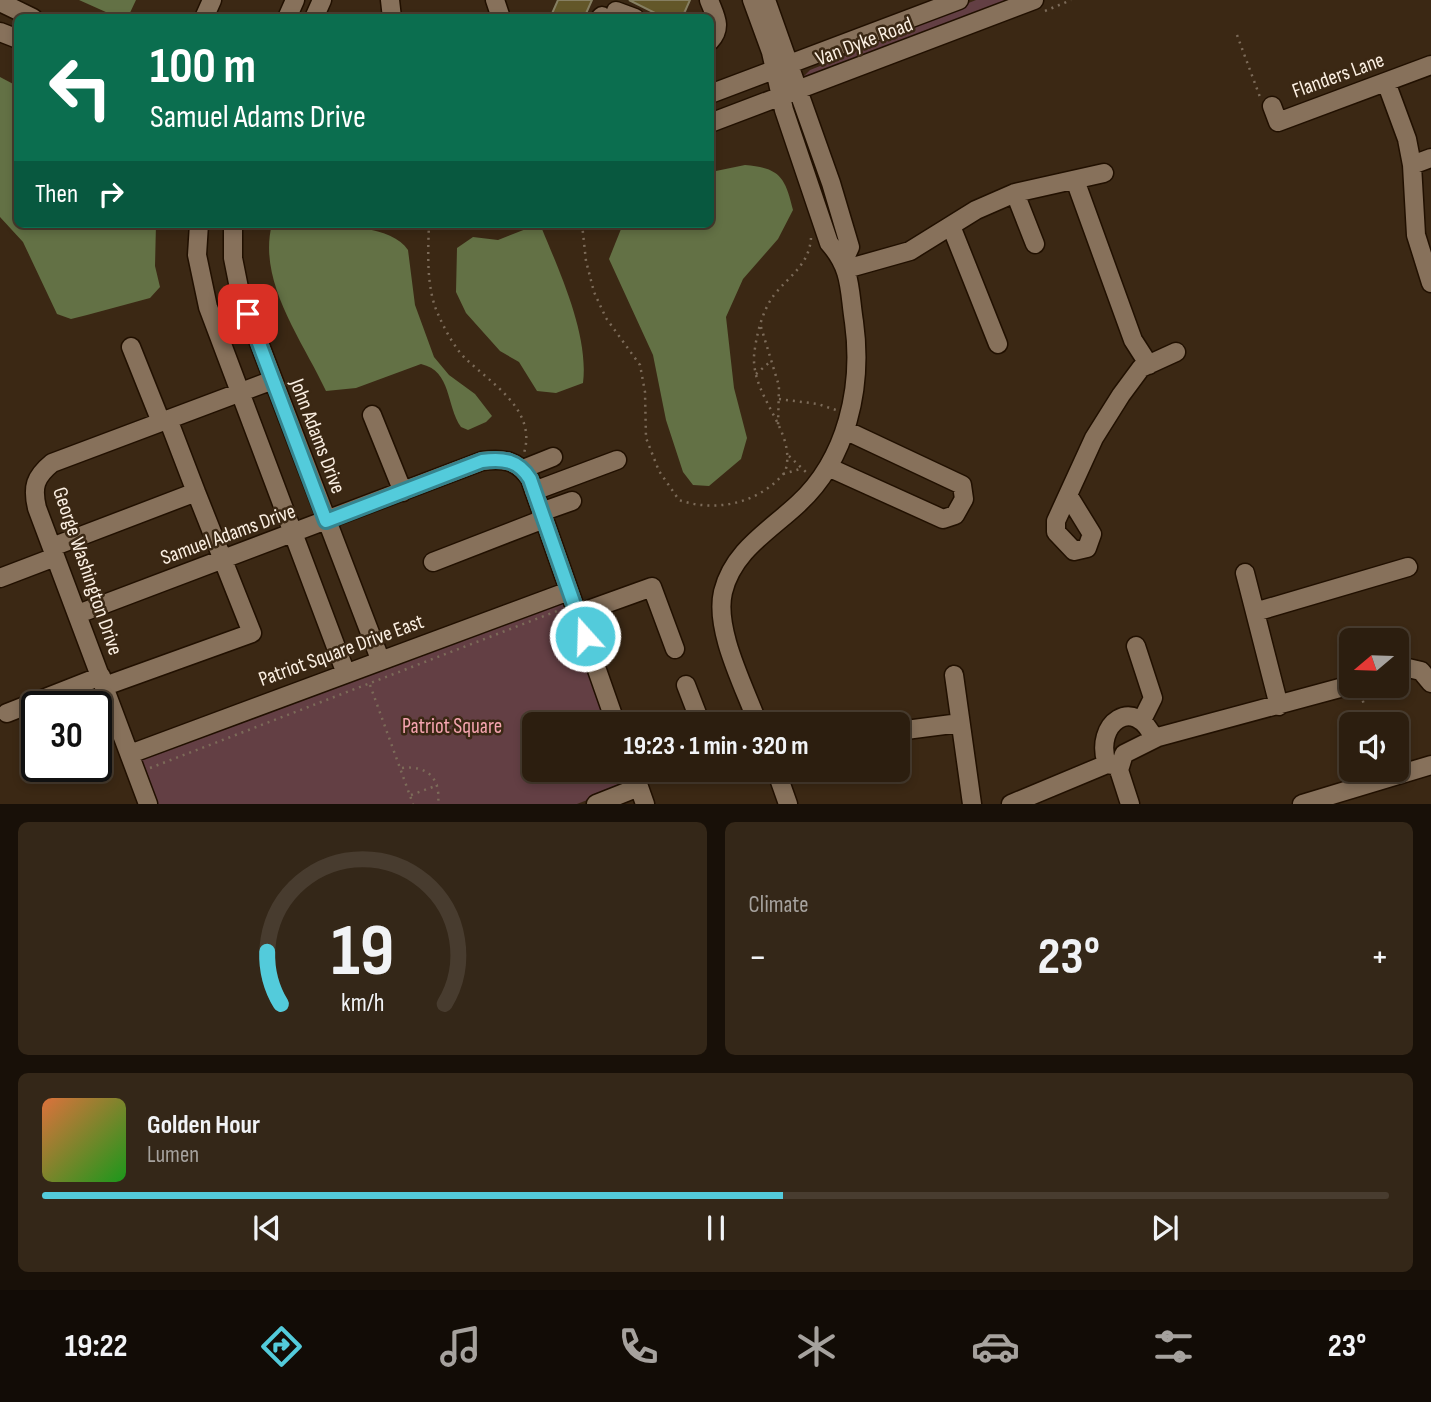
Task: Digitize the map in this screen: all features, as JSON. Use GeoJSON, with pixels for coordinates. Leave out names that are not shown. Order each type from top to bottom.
{"type":"FeatureCollection","features":[{"type":"Feature","properties":{"kind":"street"},"geometry":{"type":"LineString","coordinates":[[709,0],[718,23],[714,36]]}},
{"type":"Feature","properties":{"kind":"street"},"geometry":{"type":"LineString","coordinates":[[752,0],[783,68]]}},
{"type":"Feature","properties":{"kind":"street"},"geometry":{"type":"LineString","coordinates":[[754,712],[723,630],[723,593],[739,557],[800,503],[828,467],[845,430],[856,377],[855,332],[845,264],[850,247],[831,183],[789,94],[766,0]]}},
{"type":"Feature","properties":{"kind":"street","name":"Van Dyke Road"},"geometry":{"type":"LineString","coordinates":[[714,93],[959,0]]}},
{"type":"Feature","properties":{"kind":"street","name":"Van Dyke Road"},"geometry":{"type":"LineString","coordinates":[[714,122],[1034,0]]}},
{"type":"Feature","properties":{"kind":"street"},"geometry":{"type":"LineString","coordinates":[[0,2],[25,14]]}},
{"type":"Feature","properties":{"kind":"street","name":"Flanders Lane"},"geometry":{"type":"LineString","coordinates":[[1266,103],[1278,122],[1431,65]]}},
{"type":"Feature","properties":{"kind":"street"},"geometry":{"type":"LineString","coordinates":[[1386,82],[1407,139],[1412,165],[1416,235],[1426,254],[1431,283]]}},
{"type":"Feature","properties":{"kind":"street"},"geometry":{"type":"LineString","coordinates":[[1412,165],[1431,158]]}},
{"type":"Feature","properties":{"kind":"street"},"geometry":{"type":"LineString","coordinates":[[845,264],[903,254],[976,210],[1015,193],[1104,173]]}},
{"type":"Feature","properties":{"kind":"street"},"geometry":{"type":"LineString","coordinates":[[1074,180],[1133,340],[1149,365]]}},
{"type":"Feature","properties":{"kind":"street"},"geometry":{"type":"LineString","coordinates":[[1015,193],[1035,244]]}},
{"type":"Feature","properties":{"kind":"street"},"geometry":{"type":"LineString","coordinates":[[951,226],[998,344]]}},
{"type":"Feature","properties":{"kind":"street"},"geometry":{"type":"LineString","coordinates":[[199,228],[197,255],[208,307],[294,534],[354,668]]}},
{"type":"Feature","properties":{"kind":"street","name":"John Adams Drive"},"geometry":{"type":"LineString","coordinates":[[233,228],[233,258],[240,293],[380,659]]}},
{"type":"Feature","properties":{"kind":"street"},"geometry":{"type":"LineString","coordinates":[[7,713],[252,633],[196,492],[131,347]]}},
{"type":"Feature","properties":{"kind":"street"},"geometry":{"type":"LineString","coordinates":[[1068,495],[1094,438],[1141,368],[1176,352]]}},
{"type":"Feature","properties":{"kind":"street","name":"George Washington Drive"},"geometry":{"type":"LineString","coordinates":[[146,803],[34,496],[34,483],[39,473],[52,463],[273,380]]}},
{"type":"Feature","properties":{"kind":"street"},"geometry":{"type":"LineString","coordinates":[[372,415],[403,492]]}},
{"type":"Feature","properties":{"kind":"street"},"geometry":{"type":"LineString","coordinates":[[828,467],[943,519],[955,515],[964,499],[962,485],[944,474],[845,430]]}},
{"type":"Feature","properties":{"kind":"street"},"geometry":{"type":"LineString","coordinates":[[553,457],[520,462],[543,515],[612,712]]}},
{"type":"Feature","properties":{"kind":"street","name":"Samuel Adams Drive"},"geometry":{"type":"LineString","coordinates":[[78,614],[482,461],[498,458],[520,462]]}},
{"type":"Feature","properties":{"kind":"street"},"geometry":{"type":"LineString","coordinates":[[534,491],[617,460]]}},
{"type":"Feature","properties":{"kind":"street"},"geometry":{"type":"LineString","coordinates":[[0,578],[54,552],[196,492]]}},
{"type":"Feature","properties":{"kind":"street"},"geometry":{"type":"LineString","coordinates":[[432,562],[572,501]]}},
{"type":"Feature","properties":{"kind":"street"},"geometry":{"type":"LineString","coordinates":[[1255,612],[1408,567]]}},
{"type":"Feature","properties":{"kind":"street"},"geometry":{"type":"LineString","coordinates":[[1245,573],[1279,706]]}},
{"type":"Feature","properties":{"kind":"street"},"geometry":{"type":"LineString","coordinates":[[577,614],[652,587],[675,649]]}},
{"type":"Feature","properties":{"kind":"street","name":"Patriot Square Drive East"},"geometry":{"type":"LineString","coordinates":[[130,754],[354,668],[569,591]]}},
{"type":"Feature","properties":{"kind":"street"},"geometry":{"type":"LineString","coordinates":[[1136,646],[1153,698],[1142,720]]}},
{"type":"Feature","properties":{"kind":"street"},"geometry":{"type":"LineString","coordinates":[[1409,668],[1421,671],[1431,684]]}},
{"type":"Feature","properties":{"kind":"street"},"geometry":{"type":"LineString","coordinates":[[954,675],[972,803]]}},
{"type":"Feature","properties":{"kind":"street"},"geometry":{"type":"LineString","coordinates":[[686,685],[696,712]]}},
{"type":"Feature","properties":{"kind":"street"},"geometry":{"type":"LineString","coordinates":[[1011,803],[1114,765],[1124,754],[1154,739],[1339,693]]}},
{"type":"Feature","properties":{"kind":"street"},"geometry":{"type":"LineString","coordinates":[[1130,803],[1119,770],[1114,765],[1103,737],[1111,726],[1122,718],[1135,716],[1147,723],[1154,739]]}},
{"type":"Feature","properties":{"kind":"street"},"geometry":{"type":"LineString","coordinates":[[910,729],[960,723]]}},
{"type":"Feature","properties":{"kind":"street"},"geometry":{"type":"LineString","coordinates":[[1302,803],[1431,765]]}},
{"type":"Feature","properties":{"kind":"street"},"geometry":{"type":"LineString","coordinates":[[780,782],[788,803]]}},
{"type":"Feature","properties":{"kind":"street"},"geometry":{"type":"LineString","coordinates":[[596,803],[639,787]]}},
{"type":"Feature","properties":{"kind":"path"},"geometry":{"type":"LineString","coordinates":[[684,12],[689,14]]}},
{"type":"Feature","properties":{"kind":"path"},"geometry":{"type":"LineString","coordinates":[[1237,35],[1266,103]]}},
{"type":"Feature","properties":{"kind":"path"},"geometry":{"type":"LineString","coordinates":[[429,228],[428,258],[437,313],[463,357],[512,400],[523,423],[527,444],[520,462]]}},
{"type":"Feature","properties":{"kind":"path"},"geometry":{"type":"LineString","coordinates":[[582,228],[587,268],[594,292],[606,318],[640,365],[645,392],[646,438],[659,471],[679,500],[709,507],[730,504],[757,492],[782,475],[800,469],[788,455],[778,426],[765,402],[756,374],[754,354],[761,324],[774,295],[804,263],[811,233]]}},
{"type":"Feature","properties":{"kind":"path"},"geometry":{"type":"LineString","coordinates":[[761,324],[779,386],[778,426]]}},
{"type":"Feature","properties":{"kind":"path"},"geometry":{"type":"LineString","coordinates":[[756,374],[771,361]]}},
{"type":"Feature","properties":{"kind":"path"},"geometry":{"type":"LineString","coordinates":[[779,399],[818,404],[840,412]]}},
{"type":"Feature","properties":{"kind":"path"},"geometry":{"type":"LineString","coordinates":[[782,475],[788,455]]}},
{"type":"Feature","properties":{"kind":"path"},"geometry":{"type":"LineString","coordinates":[[148,769],[558,614]]}},
{"type":"Feature","properties":{"kind":"path"},"geometry":{"type":"LineString","coordinates":[[354,668],[370,685],[413,803]]}},
{"type":"Feature","properties":{"kind":"path"},"geometry":{"type":"LineString","coordinates":[[1360,698],[1364,705]]}},
{"type":"Feature","properties":{"kind":"path"},"geometry":{"type":"LineString","coordinates":[[400,768],[414,766],[425,770],[438,785],[438,803]]}},
{"type":"Feature","properties":{"kind":"path"},"geometry":{"type":"LineString","coordinates":[[410,796],[438,785]]}},
{"type":"Feature","properties":{"kind":"green space"},"geometry":{"type":"Polygon","coordinates":[[[976,0],[1021,0],[807,79],[803,77],[810,70],[976,0]]]}},
{"type":"Feature","properties":{"kind":"green space","name":"Patriot Square"},"geometry":{"type":"Polygon","coordinates":[[[562,602],[603,712],[522,712],[522,782],[628,784],[577,804],[153,804],[137,761],[562,602]]]}},
{"type":"Feature","properties":{"kind":"shaded area"},"geometry":{"type":"Polygon","coordinates":[[[79,0],[136,0],[129,14],[110,14],[79,0]]]}},
{"type":"Feature","properties":{"kind":"shaded area"},"geometry":{"type":"Polygon","coordinates":[[[0,77],[14,84],[14,228],[156,228],[155,266],[160,287],[150,298],[71,319],[57,314],[23,242],[0,217],[0,77]]]}},
{"type":"Feature","properties":{"kind":"shaded area"},"geometry":{"type":"Polygon","coordinates":[[[745,165],[773,172],[784,182],[793,210],[778,239],[743,279],[726,317],[734,388],[747,438],[741,459],[709,486],[693,485],[683,472],[666,420],[653,355],[609,259],[621,228],[714,228],[714,171],[745,165]]]}},
{"type":"Feature","properties":{"kind":"shaded area"},"geometry":{"type":"Polygon","coordinates":[[[271,228],[358,228],[383,233],[398,240],[408,250],[415,305],[434,357],[449,375],[475,394],[492,416],[486,422],[468,430],[461,427],[443,381],[431,368],[421,364],[356,388],[326,391],[276,289],[269,246],[271,228]]]}},
{"type":"Feature","properties":{"kind":"shaded area"},"geometry":{"type":"Polygon","coordinates":[[[526,229],[542,229],[572,304],[582,345],[583,383],[556,393],[537,391],[519,362],[500,351],[466,313],[456,292],[457,248],[473,237],[498,240],[526,229]]]}},
{"type":"Feature","properties":{"kind":"building"},"geometry":{"type":"Polygon","coordinates":[[[558,0],[592,0],[586,14],[552,14],[558,0]]]}},
{"type":"Feature","properties":{"kind":"building"},"geometry":{"type":"Polygon","coordinates":[[[629,0],[690,0],[684,14],[657,14],[629,0]]]}},
{"type":"Feature","properties":{"kind":"route"},"geometry":{"type":"LineString","coordinates":[[248,314],[326,521],[482,461],[498,458],[513,462],[523,469],[530,479],[585,636]]}}]}
